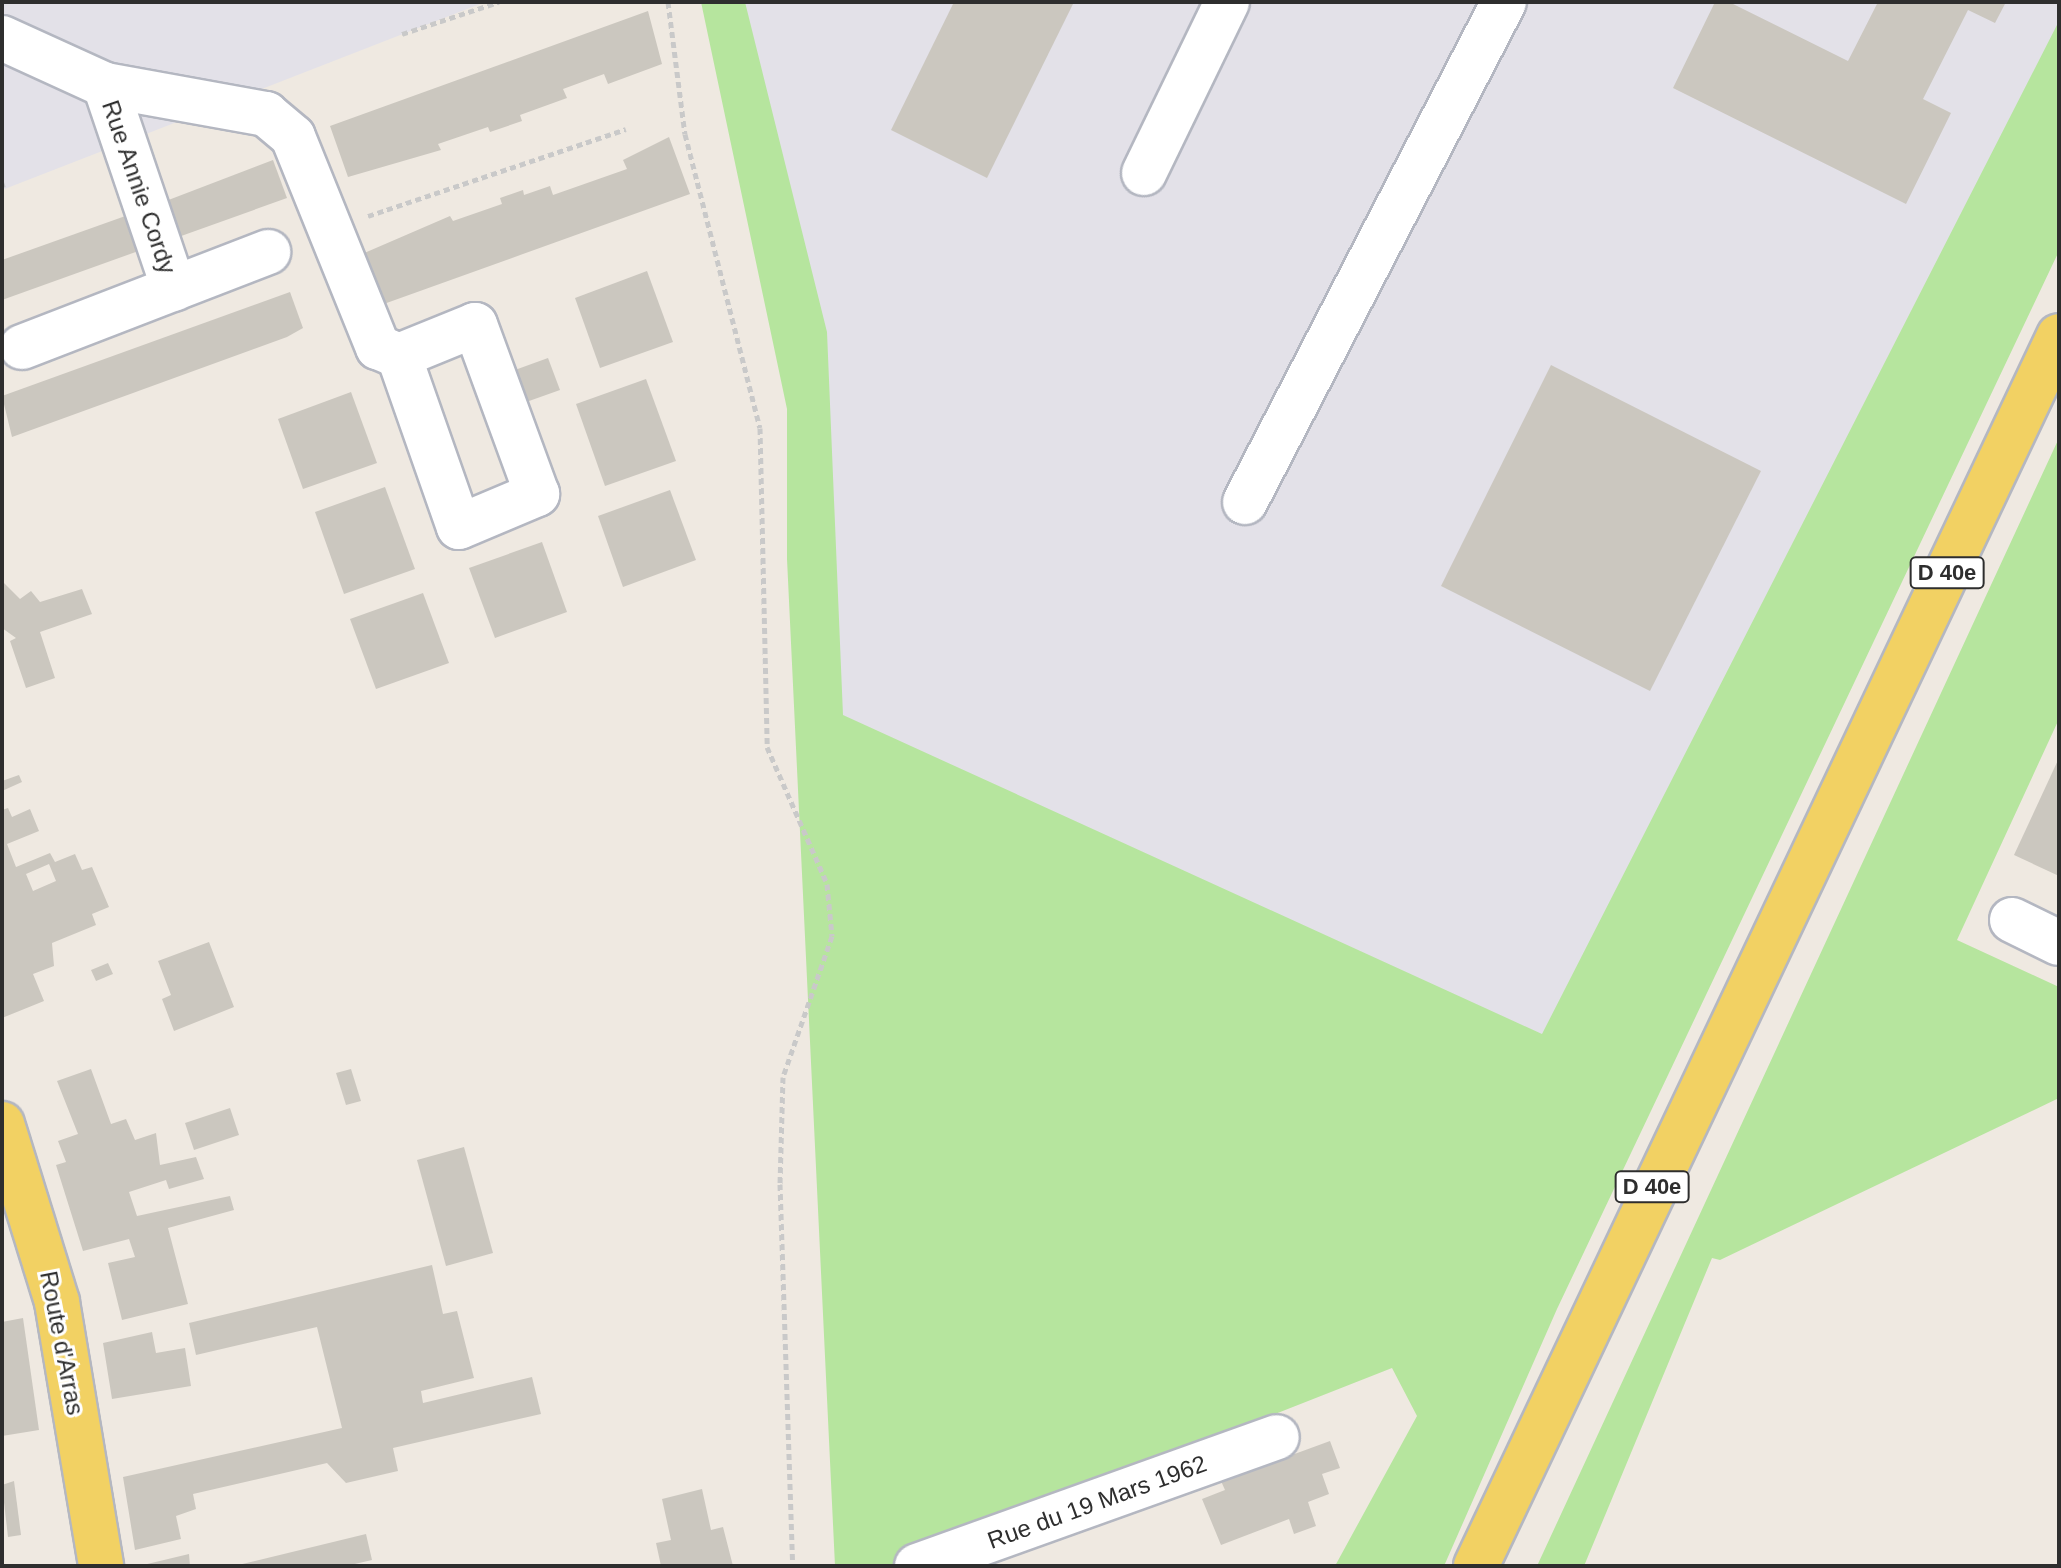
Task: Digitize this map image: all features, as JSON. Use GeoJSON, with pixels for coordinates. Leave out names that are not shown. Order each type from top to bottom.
{"type":"FeatureCollection","features":[{"type":"Feature","properties":{"kind":"main road","name":"D 40e"},"geometry":{"type":"LineString","coordinates":[[1476,1566],[2059,336]]}},
{"type":"Feature","properties":{"kind":"main road","name":"Route d'Arras"},"geometry":{"type":"LineString","coordinates":[[2,1124],[57,1302],[101,1566]]}},
{"type":"Feature","properties":{"kind":"street"},"geometry":{"type":"LineString","coordinates":[[1144,173],[1227,2]]}},
{"type":"Feature","properties":{"kind":"street"},"geometry":{"type":"LineString","coordinates":[[1245,502],[1504,2]]}},
{"type":"Feature","properties":{"kind":"street"},"geometry":{"type":"LineString","coordinates":[[2,38],[105,85],[266,114],[293,137],[378,347],[399,356]]}},
{"type":"Feature","properties":{"kind":"street","name":"Rue Annie Cordy"},"geometry":{"type":"LineString","coordinates":[[105,85],[174,289]]}},
{"type":"Feature","properties":{"kind":"street","name":"Rue Annie Cordy"},"geometry":{"type":"LineString","coordinates":[[22,347],[268,252]]}},
{"type":"Feature","properties":{"kind":"street"},"geometry":{"type":"LineString","coordinates":[[2012,920],[2059,943]]}},
{"type":"Feature","properties":{"kind":"street","name":"Rue du 19 Mars 1962"},"geometry":{"type":"LineString","coordinates":[[917,1566],[1277,1437]]}},
{"type":"Feature","properties":{"kind":"path"},"geometry":{"type":"LineString","coordinates":[[402,34],[499,2]]}},
{"type":"Feature","properties":{"kind":"path"},"geometry":{"type":"LineString","coordinates":[[668,2],[685,134],[760,428],[767,747],[827,884],[832,936],[783,1077],[780,1184],[793,1566]]}},
{"type":"Feature","properties":{"kind":"path"},"geometry":{"type":"LineString","coordinates":[[329,229],[626,129]]}},
{"type":"Feature","properties":{"kind":"shaded area"},"geometry":{"type":"Polygon","coordinates":[[[2,2],[485,2],[2,190],[2,2]]]}},
{"type":"Feature","properties":{"kind":"shaded area"},"geometry":{"type":"Polygon","coordinates":[[[735,2],[2059,2],[2059,105],[1551,1077],[826,724],[817,347],[735,2]]]}},
{"type":"Feature","properties":{"kind":"green space"},"geometry":{"type":"Polygon","coordinates":[[[701,2],[745,2],[827,332],[843,715],[1542,1034],[2059,21],[2059,251],[1557,1309],[1444,1566],[1335,1566],[1417,1416],[1392,1368],[890,1566],[835,1566],[787,559],[787,409],[701,2]]]}},
{"type":"Feature","properties":{"kind":"green space"},"geometry":{"type":"Polygon","coordinates":[[[2059,438],[2059,719],[1957,940],[2059,987],[2059,1098],[1720,1260],[1712,1258],[1584,1566],[1537,1566],[2059,438]]]}},
{"type":"Feature","properties":{"kind":"building"},"geometry":{"type":"Polygon","coordinates":[[[954,2],[1074,2],[987,178],[891,130],[954,2]]]}},
{"type":"Feature","properties":{"kind":"building"},"geometry":{"type":"Polygon","coordinates":[[[1715,2],[1729,2],[1848,61],[1878,2],[2006,2],[1995,23],[1968,10],[1923,99],[1951,113],[1906,204],[1673,88],[1715,2]]]}},
{"type":"Feature","properties":{"kind":"building"},"geometry":{"type":"Polygon","coordinates":[[[648,11],[662,64],[608,84],[604,74],[563,89],[567,98],[520,115],[522,121],[490,132],[488,127],[438,144],[441,150],[348,177],[330,126],[648,11]]]}},
{"type":"Feature","properties":{"kind":"building"},"geometry":{"type":"Polygon","coordinates":[[[669,137],[690,194],[381,305],[362,254],[450,216],[453,221],[502,204],[500,198],[523,190],[524,195],[550,186],[553,195],[627,169],[623,160],[669,137]]]}},
{"type":"Feature","properties":{"kind":"building"},"geometry":{"type":"Polygon","coordinates":[[[273,160],[287,198],[170,240],[158,204],[273,160]]]}},
{"type":"Feature","properties":{"kind":"building"},"geometry":{"type":"Polygon","coordinates":[[[131,214],[144,249],[2,300],[2,260],[131,214]]]}},
{"type":"Feature","properties":{"kind":"building"},"geometry":{"type":"Polygon","coordinates":[[[647,271],[673,342],[600,368],[575,298],[647,271]]]}},
{"type":"Feature","properties":{"kind":"building"},"geometry":{"type":"Polygon","coordinates":[[[290,292],[303,328],[287,337],[12,437],[2,396],[290,292]]]}},
{"type":"Feature","properties":{"kind":"building"},"geometry":{"type":"Polygon","coordinates":[[[548,358],[560,390],[515,406],[504,374],[548,358]]]}},
{"type":"Feature","properties":{"kind":"building"},"geometry":{"type":"Polygon","coordinates":[[[1551,365],[1761,471],[1650,691],[1441,586],[1551,365]]]}},
{"type":"Feature","properties":{"kind":"building"},"geometry":{"type":"Polygon","coordinates":[[[646,379],[676,461],[605,486],[576,404],[646,379]]]}},
{"type":"Feature","properties":{"kind":"building"},"geometry":{"type":"Polygon","coordinates":[[[351,392],[377,463],[303,489],[278,419],[351,392]]]}},
{"type":"Feature","properties":{"kind":"building"},"geometry":{"type":"Polygon","coordinates":[[[385,487],[415,569],[344,594],[315,512],[385,487]]]}},
{"type":"Feature","properties":{"kind":"building"},"geometry":{"type":"Polygon","coordinates":[[[670,490],[696,560],[623,587],[598,516],[670,490]]]}},
{"type":"Feature","properties":{"kind":"building"},"geometry":{"type":"Polygon","coordinates":[[[542,542],[567,612],[495,638],[469,568],[542,542]]]}},
{"type":"Feature","properties":{"kind":"building"},"geometry":{"type":"Polygon","coordinates":[[[2,581],[20,599],[31,591],[40,602],[82,589],[92,614],[40,632],[55,678],[26,688],[10,641],[16,638],[2,628],[2,581]]]}},
{"type":"Feature","properties":{"kind":"building"},"geometry":{"type":"Polygon","coordinates":[[[423,593],[449,663],[376,689],[350,619],[423,593]]]}},
{"type":"Feature","properties":{"kind":"building"},"geometry":{"type":"Polygon","coordinates":[[[2059,758],[2059,876],[2014,855],[2059,758]]]}},
{"type":"Feature","properties":{"kind":"building"},"geometry":{"type":"Polygon","coordinates":[[[19,775],[22,782],[2,791],[2,781],[19,775]]]}},
{"type":"Feature","properties":{"kind":"building"},"geometry":{"type":"Polygon","coordinates":[[[8,808],[12,817],[30,809],[39,831],[7,844],[16,867],[50,853],[55,862],[75,854],[82,870],[92,867],[109,907],[92,914],[96,925],[52,943],[54,966],[33,974],[44,1001],[2,1018],[2,810],[8,808]],[[49,864],[26,874],[33,891],[56,881],[49,864]]]}},
{"type":"Feature","properties":{"kind":"building"},"geometry":{"type":"Polygon","coordinates":[[[209,942],[234,1007],[174,1031],[162,999],[171,995],[158,961],[209,942]]]}},
{"type":"Feature","properties":{"kind":"building"},"geometry":{"type":"Polygon","coordinates":[[[108,963],[113,974],[96,981],[91,970],[108,963]]]}},
{"type":"Feature","properties":{"kind":"building"},"geometry":{"type":"Polygon","coordinates":[[[91,1069],[111,1124],[126,1119],[135,1140],[156,1133],[160,1165],[196,1157],[204,1179],[169,1189],[166,1180],[129,1192],[137,1216],[230,1196],[234,1210],[168,1228],[188,1304],[122,1320],[108,1263],[135,1257],[129,1239],[83,1251],[56,1165],[66,1162],[58,1141],[78,1134],[57,1081],[91,1069]]]}},
{"type":"Feature","properties":{"kind":"building"},"geometry":{"type":"Polygon","coordinates":[[[351,1069],[361,1101],[346,1105],[336,1073],[351,1069]]]}},
{"type":"Feature","properties":{"kind":"building"},"geometry":{"type":"Polygon","coordinates":[[[230,1108],[239,1135],[194,1150],[185,1123],[230,1108]]]}},
{"type":"Feature","properties":{"kind":"building"},"geometry":{"type":"Polygon","coordinates":[[[464,1147],[493,1253],[446,1266],[417,1160],[464,1147]]]}},
{"type":"Feature","properties":{"kind":"building"},"geometry":{"type":"Polygon","coordinates":[[[432,1265],[443,1314],[457,1311],[474,1378],[421,1391],[423,1403],[532,1377],[541,1414],[393,1448],[398,1471],[346,1483],[327,1463],[193,1494],[196,1509],[176,1516],[181,1539],[135,1550],[123,1477],[342,1428],[317,1327],[196,1355],[189,1323],[432,1265]]]}},
{"type":"Feature","properties":{"kind":"building"},"geometry":{"type":"Polygon","coordinates":[[[23,1318],[39,1430],[2,1436],[2,1322],[23,1318]]]}},
{"type":"Feature","properties":{"kind":"building"},"geometry":{"type":"Polygon","coordinates":[[[152,1332],[156,1353],[185,1348],[191,1386],[112,1399],[103,1343],[152,1332]]]}},
{"type":"Feature","properties":{"kind":"building"},"geometry":{"type":"Polygon","coordinates":[[[1330,1441],[1340,1468],[1322,1474],[1329,1494],[1308,1502],[1316,1526],[1294,1534],[1289,1519],[1221,1545],[1202,1499],[1225,1490],[1221,1481],[1330,1441]]]}},
{"type":"Feature","properties":{"kind":"building"},"geometry":{"type":"Polygon","coordinates":[[[14,1481],[21,1535],[8,1537],[2,1485],[14,1481]]]}},
{"type":"Feature","properties":{"kind":"building"},"geometry":{"type":"Polygon","coordinates":[[[702,1489],[711,1530],[723,1527],[733,1566],[661,1566],[656,1543],[671,1540],[662,1499],[702,1489]]]}},
{"type":"Feature","properties":{"kind":"building"},"geometry":{"type":"Polygon","coordinates":[[[366,1534],[372,1560],[346,1566],[234,1566],[366,1534]]]}},
{"type":"Feature","properties":{"kind":"building"},"geometry":{"type":"Polygon","coordinates":[[[189,1554],[190,1566],[143,1565],[189,1554]]]}}]}
